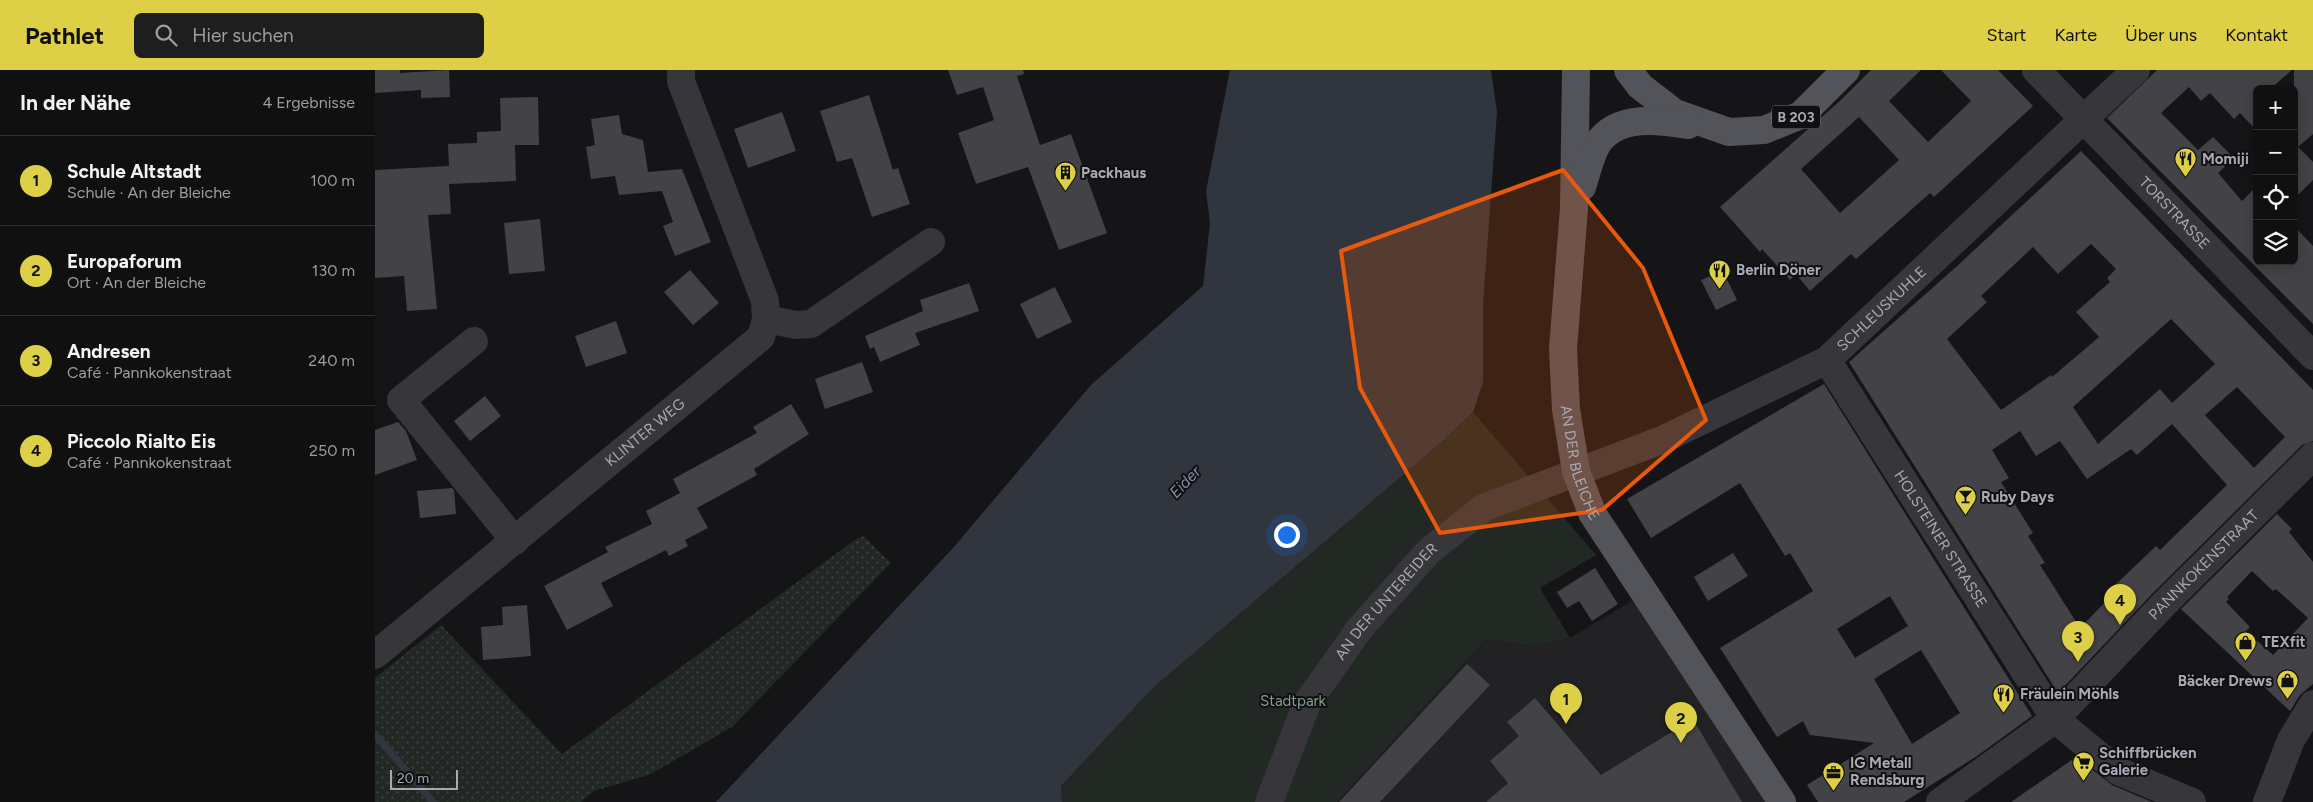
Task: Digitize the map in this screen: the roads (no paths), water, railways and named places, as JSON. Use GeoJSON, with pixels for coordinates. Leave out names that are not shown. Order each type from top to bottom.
{"type":"FeatureCollection","features":[{"type":"Feature","properties":{"kind":"main road"},"geometry":{"type":"LineString","coordinates":[[1575,70],[1576,97]]}},
{"type":"Feature","properties":{"kind":"main road","name":"AN DER BLEICHE"},"geometry":{"type":"LineString","coordinates":[[1588,70],[1576,97],[1574,208],[1563,349],[1566,409],[1576,471],[1592,513],[1782,802]]}},
{"type":"Feature","properties":{"kind":"main road","name":"B 203"},"geometry":{"type":"LineString","coordinates":[[1628,70],[1640,86],[1675,113],[1729,132],[1764,130],[1801,115],[1846,70]]}},
{"type":"Feature","properties":{"kind":"main road"},"geometry":{"type":"LineString","coordinates":[[1574,208],[1598,143],[1609,132],[1628,123],[1657,120],[1729,132]]}},
{"type":"Feature","properties":{"kind":"street"},"geometry":{"type":"LineString","coordinates":[[681,70],[681,81],[762,290],[766,319],[796,325],[811,324],[931,242]]}},
{"type":"Feature","properties":{"kind":"street","name":"TORSTRASSE"},"geometry":{"type":"LineString","coordinates":[[2035,70],[2313,356]]}},
{"type":"Feature","properties":{"kind":"street","name":"SCHLEUSKUHLE"},"geometry":{"type":"LineString","coordinates":[[1576,471],[1664,439],[1827,360],[2135,70]]}},
{"type":"Feature","properties":{"kind":"street","name":"KLINTER WEG"},"geometry":{"type":"LineString","coordinates":[[375,655],[761,337],[766,319]]}},
{"type":"Feature","properties":{"kind":"street"},"geometry":{"type":"LineString","coordinates":[[473,341],[401,400],[515,541]]}},
{"type":"Feature","properties":{"kind":"street","name":"HOLSTEINER STRASSE"},"geometry":{"type":"LineString","coordinates":[[1827,360],[2055,719],[2119,772],[2192,802]]}},
{"type":"Feature","properties":{"kind":"street","name":"PANNKOKENSTRAAT"},"geometry":{"type":"LineString","coordinates":[[1939,802],[2055,719],[2163,605],[2313,456]]}},
{"type":"Feature","properties":{"kind":"street","name":"AN DER UNTEREIDER"},"geometry":{"type":"LineString","coordinates":[[1269,802],[1307,703],[1360,628],[1429,552],[1483,508],[1576,471]]}},
{"type":"Feature","properties":{"kind":"street"},"geometry":{"type":"LineString","coordinates":[[2267,802],[2302,739],[2313,704]]}},
{"type":"Feature","properties":{"kind":"water","name":"Eider"},"geometry":{"type":"Polygon","coordinates":[[[1230,70],[1491,70],[1497,112],[1483,304],[1483,382],[1473,412],[1436,447],[1155,686],[1061,786],[1062,802],[716,802],[953,548],[1091,385],[1203,286],[1210,223],[1206,191],[1230,70]]]}},
{"type":"Feature","properties":{"kind":"waterway"},"geometry":{"type":"LineString","coordinates":[[375,734],[433,802]]}},
{"type":"Feature","properties":{"kind":"place","name":"Momiji"},"geometry":{"type":"Point","coordinates":[2186,178]}},
{"type":"Feature","properties":{"kind":"place","name":"Packhaus"},"geometry":{"type":"Point","coordinates":[1065,192]}},
{"type":"Feature","properties":{"kind":"place","name":"Berlin Döner"},"geometry":{"type":"Point","coordinates":[1720,289]}},
{"type":"Feature","properties":{"kind":"place","name":"Ruby Days"},"geometry":{"type":"Point","coordinates":[1965,516]}},
{"type":"Feature","properties":{"kind":"place","name":"Piccolo Rialto Eis"},"geometry":{"type":"Point","coordinates":[2120,625]}},
{"type":"Feature","properties":{"kind":"place","name":"TEXfit"},"geometry":{"type":"Point","coordinates":[2246,661]}},
{"type":"Feature","properties":{"kind":"place","name":"Andresen"},"geometry":{"type":"Point","coordinates":[2078,662]}},
{"type":"Feature","properties":{"kind":"place","name":"Bäcker Drews"},"geometry":{"type":"Point","coordinates":[2288,700]}},
{"type":"Feature","properties":{"kind":"place","name":"Fräulein Möhls"},"geometry":{"type":"Point","coordinates":[2004,713]}},
{"type":"Feature","properties":{"kind":"place","name":"Schule Altstadt"},"geometry":{"type":"Point","coordinates":[1566,724]}},
{"type":"Feature","properties":{"kind":"place","name":"Europaforum"},"geometry":{"type":"Point","coordinates":[1681,743]}},
{"type":"Feature","properties":{"kind":"place","name":"Schiffbrücken Galerie"},"geometry":{"type":"Point","coordinates":[2083,781]}},
{"type":"Feature","properties":{"kind":"place","name":"IG Metall Rendsburg"},"geometry":{"type":"Point","coordinates":[1834,791]}},
{"type":"Feature","properties":{"kind":"park label","name":"Stadtpark"},"geometry":{"type":"Point","coordinates":[1293,701]}}]}
